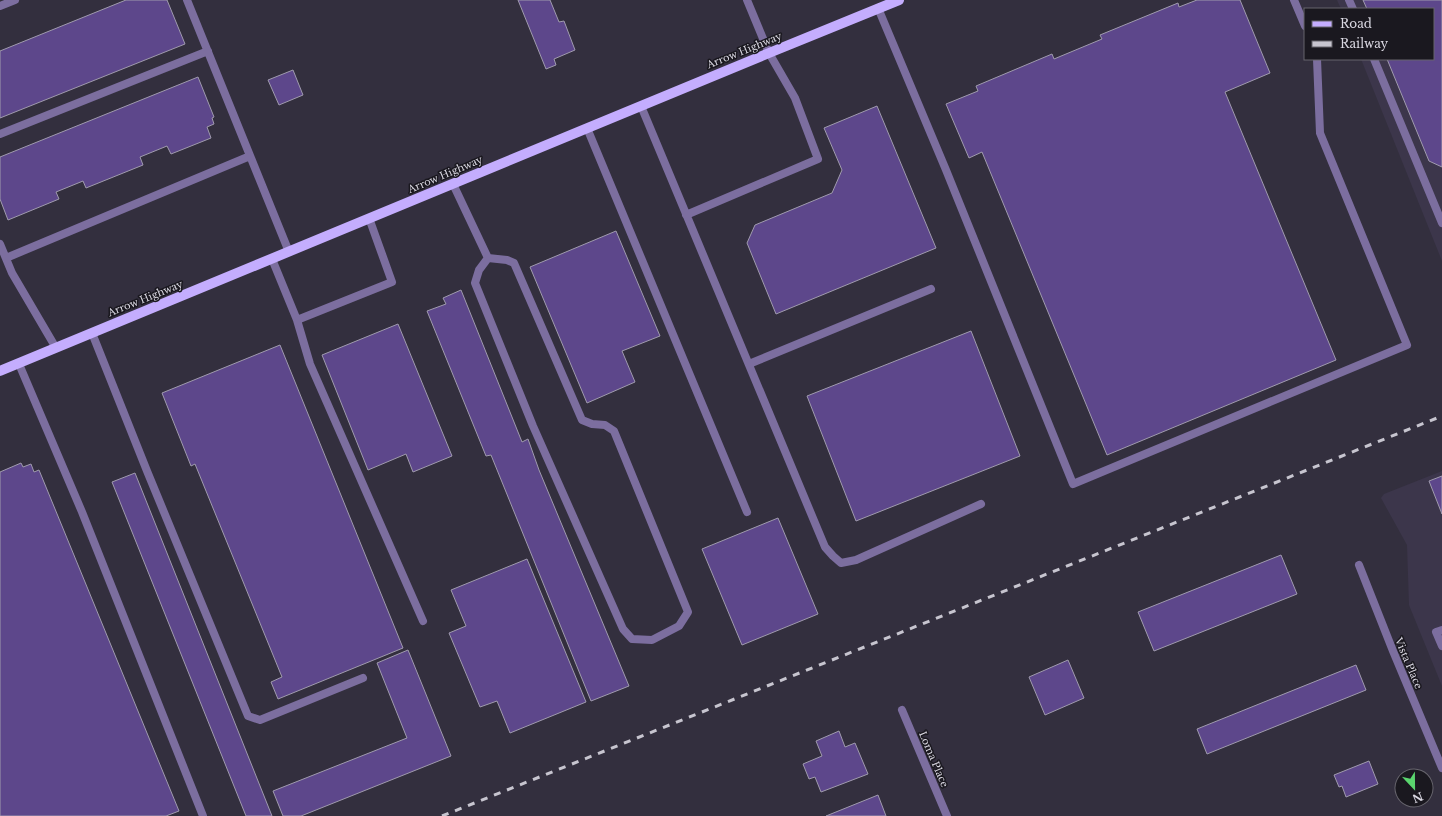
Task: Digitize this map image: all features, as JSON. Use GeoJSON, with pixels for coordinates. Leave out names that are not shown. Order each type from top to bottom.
{"type":"FeatureCollection","features":[{"type":"Feature","properties":{"kind":"main road","name":"Arrow Highway"},"geometry":{"type":"LineString","coordinates":[[0,372],[369,218],[899,0]]}},
{"type":"Feature","properties":{"kind":"street"},"geometry":{"type":"LineString","coordinates":[[0,6],[15,0]]}},
{"type":"Feature","properties":{"kind":"street"},"geometry":{"type":"LineString","coordinates":[[187,0],[289,252]]}},
{"type":"Feature","properties":{"kind":"street"},"geometry":{"type":"LineString","coordinates":[[686,215],[818,159],[795,98],[769,53],[747,0]]}},
{"type":"Feature","properties":{"kind":"street"},"geometry":{"type":"LineString","coordinates":[[1294,0],[1304,24]]}},
{"type":"Feature","properties":{"kind":"street"},"geometry":{"type":"LineString","coordinates":[[878,8],[946,170],[1073,484],[1407,345],[1320,133],[1317,60]]}},
{"type":"Feature","properties":{"kind":"street"},"geometry":{"type":"LineString","coordinates":[[0,134],[208,51]]}},
{"type":"Feature","properties":{"kind":"street"},"geometry":{"type":"LineString","coordinates":[[1374,60],[1442,222]]}},
{"type":"Feature","properties":{"kind":"street"},"geometry":{"type":"LineString","coordinates":[[641,106],[825,547],[832,556],[841,563],[856,560],[981,504]]}},
{"type":"Feature","properties":{"kind":"street"},"geometry":{"type":"LineString","coordinates":[[587,128],[747,512]]}},
{"type":"Feature","properties":{"kind":"street"},"geometry":{"type":"LineString","coordinates":[[6,258],[250,156]]}},
{"type":"Feature","properties":{"kind":"street"},"geometry":{"type":"LineString","coordinates":[[453,184],[488,258]]}},
{"type":"Feature","properties":{"kind":"street"},"geometry":{"type":"LineString","coordinates":[[297,320],[392,282],[369,218]]}},
{"type":"Feature","properties":{"kind":"street"},"geometry":{"type":"LineString","coordinates":[[0,244],[12,273],[56,348]]}},
{"type":"Feature","properties":{"kind":"street"},"geometry":{"type":"LineString","coordinates":[[488,258],[507,260],[514,263],[582,420],[592,424],[605,425],[614,431],[688,612],[679,626],[652,640],[632,639],[623,629],[533,426],[475,283],[479,270],[488,258]]}},
{"type":"Feature","properties":{"kind":"street"},"geometry":{"type":"LineString","coordinates":[[272,259],[297,320],[310,364],[423,621]]}},
{"type":"Feature","properties":{"kind":"street"},"geometry":{"type":"LineString","coordinates":[[749,364],[931,289]]}},
{"type":"Feature","properties":{"kind":"street"},"geometry":{"type":"LineString","coordinates":[[92,333],[248,716],[260,720],[363,678]]}},
{"type":"Feature","properties":{"kind":"street"},"geometry":{"type":"LineString","coordinates":[[19,364],[82,512],[203,816]]}},
{"type":"Feature","properties":{"kind":"street","name":"Vista Place"},"geometry":{"type":"LineString","coordinates":[[1359,565],[1393,651],[1442,766]]}},
{"type":"Feature","properties":{"kind":"street"},"geometry":{"type":"LineString","coordinates":[[1442,630],[1436,632],[1442,646]]}},
{"type":"Feature","properties":{"kind":"street","name":"Loma Place"},"geometry":{"type":"LineString","coordinates":[[902,710],[946,816]]}},
{"type":"Feature","properties":{"kind":"shaded area"},"geometry":{"type":"Polygon","coordinates":[[[1337,0],[1442,0],[1442,261],[1361,60],[1434,60],[1434,8],[1341,8],[1337,0]]]}},
{"type":"Feature","properties":{"kind":"shaded area"},"geometry":{"type":"Polygon","coordinates":[[[1442,471],[1442,686],[1409,605],[1407,545],[1381,498],[1384,494],[1442,471]]]}},
{"type":"Feature","properties":{"kind":"building"},"geometry":{"type":"Polygon","coordinates":[[[126,0],[167,0],[185,44],[0,118],[0,51],[126,0]]]}},
{"type":"Feature","properties":{"kind":"building"},"geometry":{"type":"Polygon","coordinates":[[[518,0],[550,0],[559,22],[564,21],[575,50],[554,59],[556,65],[546,69],[518,0]]]}},
{"type":"Feature","properties":{"kind":"building"},"geometry":{"type":"Polygon","coordinates":[[[1197,0],[1240,0],[1270,73],[1225,92],[1336,360],[1107,455],[982,152],[969,158],[946,104],[978,91],[976,86],[1052,54],[1054,59],[1102,39],[1100,35],[1178,3],[1179,7],[1197,0]]]}},
{"type":"Feature","properties":{"kind":"building"},"geometry":{"type":"Polygon","coordinates":[[[1363,0],[1442,0],[1442,167],[1429,161],[1387,60],[1434,60],[1434,8],[1367,8],[1363,0]]]}},
{"type":"Feature","properties":{"kind":"building"},"geometry":{"type":"Polygon","coordinates":[[[293,70],[303,95],[279,105],[268,80],[293,70]]]}},
{"type":"Feature","properties":{"kind":"building"},"geometry":{"type":"Polygon","coordinates":[[[198,77],[214,117],[212,118],[214,124],[207,127],[211,138],[171,154],[167,146],[140,157],[143,165],[86,188],[83,181],[56,192],[59,199],[8,220],[0,199],[0,157],[198,77]]]}},
{"type":"Feature","properties":{"kind":"building"},"geometry":{"type":"Polygon","coordinates":[[[877,106],[936,248],[776,314],[747,243],[755,225],[832,193],[842,170],[824,128],[877,106]]]}},
{"type":"Feature","properties":{"kind":"building"},"geometry":{"type":"Polygon","coordinates":[[[616,231],[660,336],[622,351],[635,382],[587,403],[530,267],[616,231]]]}},
{"type":"Feature","properties":{"kind":"building"},"geometry":{"type":"Polygon","coordinates":[[[461,290],[522,442],[528,439],[539,470],[629,686],[591,701],[491,455],[486,456],[427,311],[446,304],[443,298],[461,290]]]}},
{"type":"Feature","properties":{"kind":"building"},"geometry":{"type":"Polygon","coordinates":[[[398,324],[452,456],[413,472],[406,454],[368,470],[322,355],[398,324]]]}},
{"type":"Feature","properties":{"kind":"building"},"geometry":{"type":"Polygon","coordinates":[[[971,331],[1020,456],[856,521],[807,396],[971,331]]]}},
{"type":"Feature","properties":{"kind":"building"},"geometry":{"type":"Polygon","coordinates":[[[280,345],[403,648],[278,699],[271,682],[282,677],[195,464],[191,466],[162,393],[280,345]]]}},
{"type":"Feature","properties":{"kind":"building"},"geometry":{"type":"Polygon","coordinates":[[[21,463],[23,467],[31,464],[34,472],[39,470],[179,811],[166,816],[0,816],[0,472],[21,463]]]}},
{"type":"Feature","properties":{"kind":"building"},"geometry":{"type":"Polygon","coordinates":[[[135,473],[272,816],[246,816],[112,482],[135,473]]]}},
{"type":"Feature","properties":{"kind":"building"},"geometry":{"type":"Polygon","coordinates":[[[1442,476],[1442,514],[1429,481],[1442,476]]]}},
{"type":"Feature","properties":{"kind":"building"},"geometry":{"type":"Polygon","coordinates":[[[778,518],[818,614],[742,645],[702,549],[778,518]]]}},
{"type":"Feature","properties":{"kind":"building"},"geometry":{"type":"Polygon","coordinates":[[[1281,555],[1297,594],[1154,651],[1138,612],[1281,555]]]}},
{"type":"Feature","properties":{"kind":"building"},"geometry":{"type":"Polygon","coordinates":[[[527,559],[586,702],[510,733],[497,701],[480,707],[449,633],[466,626],[451,590],[527,559]]]}},
{"type":"Feature","properties":{"kind":"building"},"geometry":{"type":"Polygon","coordinates":[[[408,650],[451,756],[301,816],[283,816],[273,791],[407,738],[377,663],[408,650]]]}},
{"type":"Feature","properties":{"kind":"building"},"geometry":{"type":"Polygon","coordinates":[[[1068,660],[1084,698],[1045,715],[1029,677],[1068,660]]]}},
{"type":"Feature","properties":{"kind":"building"},"geometry":{"type":"Polygon","coordinates":[[[1356,665],[1366,690],[1207,754],[1197,729],[1356,665]]]}},
{"type":"Feature","properties":{"kind":"building"},"geometry":{"type":"Polygon","coordinates":[[[839,731],[845,747],[855,743],[868,774],[821,792],[815,777],[809,779],[803,764],[822,756],[816,741],[839,731]]]}},
{"type":"Feature","properties":{"kind":"building"},"geometry":{"type":"Polygon","coordinates":[[[1369,761],[1378,784],[1346,797],[1342,786],[1339,787],[1334,775],[1369,761]]]}},
{"type":"Feature","properties":{"kind":"building"},"geometry":{"type":"Polygon","coordinates":[[[878,795],[886,816],[826,816],[878,795]]]}},
{"type":"Feature","properties":{"kind":"railway"},"geometry":{"type":"LineString","coordinates":[[442,816],[1442,416]]}}]}
